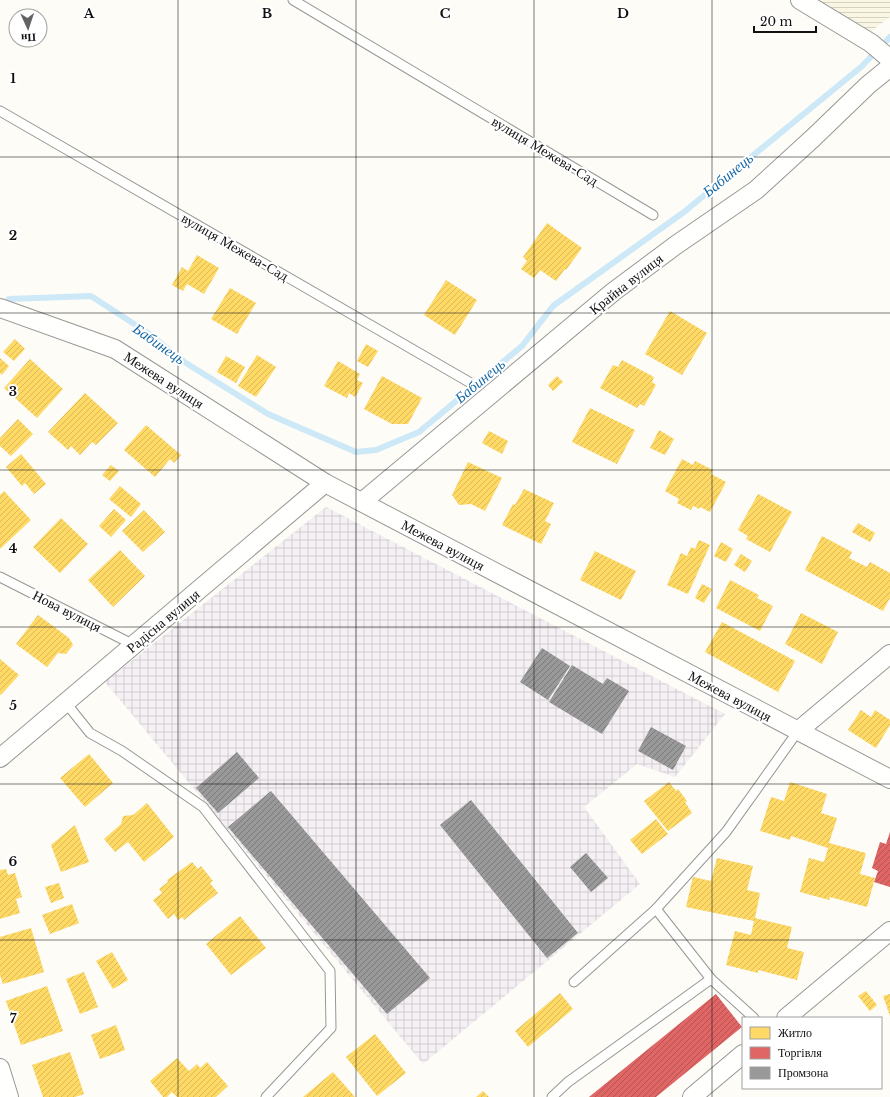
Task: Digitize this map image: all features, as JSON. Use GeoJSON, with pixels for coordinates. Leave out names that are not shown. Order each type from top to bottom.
{"type":"FeatureCollection","features":[{"type":"Feature","properties":{"kind":"street"},"geometry":{"type":"LineString","coordinates":[[800,0],[871,43],[890,59]]}},
{"type":"Feature","properties":{"kind":"street","name":"Крайна вулиця"},"geometry":{"type":"LineString","coordinates":[[362,502],[614,292],[676,245],[756,190],[868,85],[890,67]]}},
{"type":"Feature","properties":{"kind":"street","name":"Межева вулиця"},"geometry":{"type":"LineString","coordinates":[[0,308],[115,349],[326,483],[890,779]]}},
{"type":"Feature","properties":{"kind":"street","name":"Радісна вулиця"},"geometry":{"type":"LineString","coordinates":[[0,758],[326,483]]}},
{"type":"Feature","properties":{"kind":"street"},"geometry":{"type":"LineString","coordinates":[[798,731],[890,654]]}},
{"type":"Feature","properties":{"kind":"street"},"geometry":{"type":"LineString","coordinates":[[787,1017],[890,931]]}},
{"type":"Feature","properties":{"kind":"street"},"geometry":{"type":"LineString","coordinates":[[692,1097],[742,1055]]}},
{"type":"Feature","properties":{"kind":"street"},"geometry":{"type":"LineString","coordinates":[[0,1068],[9,1097]]}},
{"type":"Feature","properties":{"kind":"lane","name":"вулиця Межева-Сад"},"geometry":{"type":"LineString","coordinates":[[293,0],[653,215]]}},
{"type":"Feature","properties":{"kind":"lane","name":"вулиця Межева-Сад"},"geometry":{"type":"LineString","coordinates":[[0,111],[469,382]]}},
{"type":"Feature","properties":{"kind":"lane","name":"Нова вулиця"},"geometry":{"type":"LineString","coordinates":[[0,577],[134,645]]}},
{"type":"Feature","properties":{"kind":"lane"},"geometry":{"type":"LineString","coordinates":[[66,702],[90,733],[122,751],[203,807],[330,971],[331,1028],[266,1097]]}},
{"type":"Feature","properties":{"kind":"lane"},"geometry":{"type":"LineString","coordinates":[[574,982],[656,909],[726,832],[798,731]]}},
{"type":"Feature","properties":{"kind":"lane"},"geometry":{"type":"LineString","coordinates":[[656,909],[710,979],[753,1017]]}},
{"type":"Feature","properties":{"kind":"lane"},"geometry":{"type":"LineString","coordinates":[[552,1097],[568,1082],[710,979]]}},
{"type":"Feature","properties":{"kind":"shaded area"},"geometry":{"type":"Polygon","coordinates":[[[800,0],[890,0],[890,17],[862,38],[800,0]]]}},
{"type":"Feature","properties":{"kind":"shaded area"},"geometry":{"type":"Polygon","coordinates":[[[326,507],[725,714],[675,777],[637,764],[584,807],[640,884],[423,1064],[105,682],[326,507]]]}},
{"type":"Feature","properties":{"kind":"building: Житло"},"geometry":{"type":"Polygon","coordinates":[[[547,223],[582,248],[556,281],[540,270],[534,278],[521,269],[527,261],[523,257],[547,223]]]}},
{"type":"Feature","properties":{"kind":"building: Житло"},"geometry":{"type":"Polygon","coordinates":[[[197,255],[219,268],[204,294],[187,284],[183,291],[172,285],[182,267],[188,271],[197,255]]]}},
{"type":"Feature","properties":{"kind":"building: Житло"},"geometry":{"type":"Polygon","coordinates":[[[446,280],[477,300],[455,335],[424,315],[446,280]]]}},
{"type":"Feature","properties":{"kind":"building: Житло"},"geometry":{"type":"Polygon","coordinates":[[[230,288],[256,303],[237,334],[211,319],[230,288]]]}},
{"type":"Feature","properties":{"kind":"building: Житло"},"geometry":{"type":"Polygon","coordinates":[[[670,311],[707,333],[682,375],[645,354],[670,311]]]}},
{"type":"Feature","properties":{"kind":"building: Житло"},"geometry":{"type":"Polygon","coordinates":[[[15,339],[25,349],[14,361],[3,352],[15,339]]]}},
{"type":"Feature","properties":{"kind":"building: Житло"},"geometry":{"type":"Polygon","coordinates":[[[366,344],[378,351],[368,367],[357,361],[366,344]]]}},
{"type":"Feature","properties":{"kind":"building: Житло"},"geometry":{"type":"Polygon","coordinates":[[[257,355],[276,367],[256,397],[238,386],[257,355]]]}},
{"type":"Feature","properties":{"kind":"building: Житло"},"geometry":{"type":"Polygon","coordinates":[[[226,356],[245,367],[236,383],[217,372],[226,356]]]}},
{"type":"Feature","properties":{"kind":"building: Житло"},"geometry":{"type":"Polygon","coordinates":[[[0,358],[9,366],[2,375],[0,373],[0,358]]]}},
{"type":"Feature","properties":{"kind":"building: Житло"},"geometry":{"type":"Polygon","coordinates":[[[30,359],[63,389],[37,418],[4,388],[30,359]]]}},
{"type":"Feature","properties":{"kind":"building: Житло"},"geometry":{"type":"Polygon","coordinates":[[[622,360],[654,377],[652,382],[656,385],[644,406],[640,404],[637,408],[600,388],[613,365],[618,367],[622,360]]]}},
{"type":"Feature","properties":{"kind":"building: Житло"},"geometry":{"type":"Polygon","coordinates":[[[338,361],[360,374],[357,380],[363,383],[355,397],[349,393],[347,398],[324,386],[338,361]]]}},
{"type":"Feature","properties":{"kind":"building: Житло"},"geometry":{"type":"Polygon","coordinates":[[[382,376],[422,398],[408,424],[392,424],[364,409],[382,376]]]}},
{"type":"Feature","properties":{"kind":"building: Житло"},"geometry":{"type":"Polygon","coordinates":[[[557,376],[563,382],[553,391],[548,385],[557,376]]]}},
{"type":"Feature","properties":{"kind":"building: Житло"},"geometry":{"type":"Polygon","coordinates":[[[85,393],[118,423],[96,445],[92,442],[80,455],[71,446],[68,450],[48,432],[85,393]]]}},
{"type":"Feature","properties":{"kind":"building: Житло"},"geometry":{"type":"Polygon","coordinates":[[[590,408],[635,430],[617,464],[572,442],[590,408]]]}},
{"type":"Feature","properties":{"kind":"building: Житло"},"geometry":{"type":"Polygon","coordinates":[[[18,419],[33,434],[11,456],[0,446],[0,438],[18,419]]]}},
{"type":"Feature","properties":{"kind":"building: Житло"},"geometry":{"type":"Polygon","coordinates":[[[146,425],[181,455],[174,463],[170,459],[155,477],[124,450],[146,425]]]}},
{"type":"Feature","properties":{"kind":"building: Житло"},"geometry":{"type":"Polygon","coordinates":[[[659,430],[674,439],[665,455],[650,448],[659,430]]]}},
{"type":"Feature","properties":{"kind":"building: Житло"},"geometry":{"type":"Polygon","coordinates":[[[489,431],[508,441],[502,454],[482,443],[489,431]]]}},
{"type":"Feature","properties":{"kind":"building: Житло"},"geometry":{"type":"Polygon","coordinates":[[[21,454],[46,484],[34,494],[25,483],[22,486],[6,467],[21,454]]]}},
{"type":"Feature","properties":{"kind":"building: Житло"},"geometry":{"type":"Polygon","coordinates":[[[682,459],[693,465],[695,461],[713,470],[711,474],[726,482],[710,512],[700,507],[699,509],[693,506],[691,510],[677,503],[679,499],[665,491],[682,459]]]}},
{"type":"Feature","properties":{"kind":"building: Житло"},"geometry":{"type":"Polygon","coordinates":[[[468,462],[502,478],[485,511],[471,504],[459,505],[452,495],[468,462]]]}},
{"type":"Feature","properties":{"kind":"building: Житло"},"geometry":{"type":"Polygon","coordinates":[[[111,465],[119,471],[110,481],[102,475],[111,465]]]}},
{"type":"Feature","properties":{"kind":"building: Житло"},"geometry":{"type":"Polygon","coordinates":[[[120,486],[141,504],[131,517],[109,499],[120,486]]]}},
{"type":"Feature","properties":{"kind":"building: Житло"},"geometry":{"type":"Polygon","coordinates":[[[524,489],[554,503],[545,521],[551,524],[541,544],[502,525],[513,504],[515,505],[524,489]]]}},
{"type":"Feature","properties":{"kind":"building: Житло"},"geometry":{"type":"Polygon","coordinates":[[[4,491],[31,520],[0,549],[0,495],[4,491]]]}},
{"type":"Feature","properties":{"kind":"building: Житло"},"geometry":{"type":"Polygon","coordinates":[[[758,494],[792,512],[770,552],[746,539],[748,536],[738,530],[758,494]]]}},
{"type":"Feature","properties":{"kind":"building: Житло"},"geometry":{"type":"Polygon","coordinates":[[[114,509],[126,520],[111,537],[99,526],[114,509]]]}},
{"type":"Feature","properties":{"kind":"building: Житло"},"geometry":{"type":"Polygon","coordinates":[[[144,510],[165,532],[143,552],[122,531],[144,510]]]}},
{"type":"Feature","properties":{"kind":"building: Житло"},"geometry":{"type":"Polygon","coordinates":[[[61,518],[88,544],[60,573],[33,547],[61,518]]]}},
{"type":"Feature","properties":{"kind":"building: Житло"},"geometry":{"type":"Polygon","coordinates":[[[858,523],[875,533],[870,542],[852,532],[858,523]]]}},
{"type":"Feature","properties":{"kind":"building: Житло"},"geometry":{"type":"Polygon","coordinates":[[[822,536],[852,552],[849,558],[867,567],[870,562],[890,573],[890,598],[883,611],[805,570],[822,536]]]}},
{"type":"Feature","properties":{"kind":"building: Житло"},"geometry":{"type":"Polygon","coordinates":[[[699,540],[710,545],[688,594],[667,585],[681,553],[687,556],[691,547],[695,549],[699,540]]]}},
{"type":"Feature","properties":{"kind":"building: Житло"},"geometry":{"type":"Polygon","coordinates":[[[721,542],[733,549],[726,562],[714,556],[721,542]]]}},
{"type":"Feature","properties":{"kind":"building: Житло"},"geometry":{"type":"Polygon","coordinates":[[[120,550],[145,576],[113,607],[88,580],[120,550]]]}},
{"type":"Feature","properties":{"kind":"building: Житло"},"geometry":{"type":"Polygon","coordinates":[[[595,551],[636,571],[621,600],[580,580],[595,551]]]}},
{"type":"Feature","properties":{"kind":"building: Житло"},"geometry":{"type":"Polygon","coordinates":[[[741,554],[752,561],[745,572],[734,565],[741,554]]]}},
{"type":"Feature","properties":{"kind":"building: Житло"},"geometry":{"type":"Polygon","coordinates":[[[730,580],[759,595],[757,598],[773,606],[760,631],[716,608],[730,580]]]}},
{"type":"Feature","properties":{"kind":"building: Житло"},"geometry":{"type":"Polygon","coordinates":[[[702,584],[712,589],[704,603],[695,598],[702,584]]]}},
{"type":"Feature","properties":{"kind":"building: Житло"},"geometry":{"type":"Polygon","coordinates":[[[801,613],[838,632],[822,664],[785,644],[801,613]]]}},
{"type":"Feature","properties":{"kind":"building: Житло"},"geometry":{"type":"Polygon","coordinates":[[[38,615],[69,638],[73,645],[66,654],[58,653],[47,667],[16,644],[38,615]]]}},
{"type":"Feature","properties":{"kind":"building: Житло"},"geometry":{"type":"Polygon","coordinates":[[[722,622],[795,661],[778,692],[705,652],[722,622]]]}},
{"type":"Feature","properties":{"kind":"building: Житло"},"geometry":{"type":"Polygon","coordinates":[[[0,659],[19,675],[1,695],[0,694],[0,659]]]}},
{"type":"Feature","properties":{"kind":"building: Житло"},"geometry":{"type":"Polygon","coordinates":[[[861,710],[871,717],[875,710],[890,720],[890,725],[876,748],[848,730],[861,710]]]}},
{"type":"Feature","properties":{"kind":"building: Житло"},"geometry":{"type":"Polygon","coordinates":[[[89,754],[113,783],[85,807],[60,778],[89,754]]]}},
{"type":"Feature","properties":{"kind":"building: Житло"},"geometry":{"type":"Polygon","coordinates":[[[669,782],[676,791],[678,789],[687,801],[685,802],[692,813],[668,831],[644,801],[669,782]]]}},
{"type":"Feature","properties":{"kind":"building: Житло"},"geometry":{"type":"Polygon","coordinates":[[[790,782],[827,794],[821,813],[837,818],[829,843],[866,853],[860,874],[875,878],[867,907],[830,897],[829,900],[800,892],[809,858],[824,862],[828,848],[791,836],[790,840],[760,831],[771,797],[784,801],[790,782]]]}},
{"type":"Feature","properties":{"kind":"building: Житло"},"geometry":{"type":"Polygon","coordinates":[[[147,803],[174,837],[144,862],[128,842],[115,852],[104,839],[121,824],[123,816],[133,815],[147,803]]]}},
{"type":"Feature","properties":{"kind":"building: Житло"},"geometry":{"type":"Polygon","coordinates":[[[656,819],[668,834],[642,854],[630,840],[656,819]]]}},
{"type":"Feature","properties":{"kind":"building: Житло"},"geometry":{"type":"Polygon","coordinates":[[[75,825],[89,862],[61,872],[51,845],[75,825]]]}},
{"type":"Feature","properties":{"kind":"building: Житло"},"geometry":{"type":"Polygon","coordinates":[[[717,858],[753,866],[747,890],[760,893],[755,918],[792,927],[787,948],[804,952],[797,980],[758,970],[758,973],[726,965],[735,931],[751,935],[754,921],[686,907],[693,877],[711,881],[717,858]]]}},
{"type":"Feature","properties":{"kind":"building: Житло"},"geometry":{"type":"Polygon","coordinates":[[[192,862],[198,869],[201,866],[213,881],[210,883],[218,893],[184,920],[182,917],[178,920],[174,914],[168,919],[153,900],[162,893],[159,889],[168,882],[167,880],[192,862]]]}},
{"type":"Feature","properties":{"kind":"building: Житло"},"geometry":{"type":"Polygon","coordinates":[[[6,869],[8,875],[15,873],[22,897],[16,899],[20,913],[0,919],[0,870],[6,869]]]}},
{"type":"Feature","properties":{"kind":"building: Житло"},"geometry":{"type":"Polygon","coordinates":[[[59,883],[64,898],[51,903],[45,887],[59,883]]]}},
{"type":"Feature","properties":{"kind":"building: Житло"},"geometry":{"type":"Polygon","coordinates":[[[72,904],[79,923],[50,934],[42,915],[72,904]]]}},
{"type":"Feature","properties":{"kind":"building: Житло"},"geometry":{"type":"Polygon","coordinates":[[[240,916],[266,948],[231,975],[206,944],[240,916]]]}},
{"type":"Feature","properties":{"kind":"building: Житло"},"geometry":{"type":"Polygon","coordinates":[[[31,928],[44,972],[3,984],[0,975],[0,937],[31,928]]]}},
{"type":"Feature","properties":{"kind":"building: Житло"},"geometry":{"type":"Polygon","coordinates":[[[112,952],[128,980],[113,989],[96,961],[112,952]]]}},
{"type":"Feature","properties":{"kind":"building: Житло"},"geometry":{"type":"Polygon","coordinates":[[[84,972],[98,1007],[80,1014],[66,979],[84,972]]]}},
{"type":"Feature","properties":{"kind":"building: Житло"},"geometry":{"type":"Polygon","coordinates":[[[47,986],[63,1031],[21,1045],[6,1001],[47,986]]]}},
{"type":"Feature","properties":{"kind":"building: Житло"},"geometry":{"type":"Polygon","coordinates":[[[866,991],[877,1005],[870,1011],[858,996],[866,991]]]}},
{"type":"Feature","properties":{"kind":"building: Житло"},"geometry":{"type":"Polygon","coordinates":[[[560,993],[573,1009],[528,1047],[515,1031],[560,993]]]}},
{"type":"Feature","properties":{"kind":"building: Житло"},"geometry":{"type":"Polygon","coordinates":[[[890,994],[890,1016],[883,996],[890,994]]]}},
{"type":"Feature","properties":{"kind":"building: Житло"},"geometry":{"type":"Polygon","coordinates":[[[116,1025],[125,1050],[100,1059],[91,1035],[116,1025]]]}},
{"type":"Feature","properties":{"kind":"building: Житло"},"geometry":{"type":"Polygon","coordinates":[[[375,1034],[406,1073],[377,1096],[346,1057],[375,1034]]]}},
{"type":"Feature","properties":{"kind":"building: Житло"},"geometry":{"type":"Polygon","coordinates":[[[70,1052],[84,1094],[75,1097],[43,1097],[32,1065],[70,1052]]]}},
{"type":"Feature","properties":{"kind":"building: Житло"},"geometry":{"type":"Polygon","coordinates":[[[177,1058],[189,1071],[197,1064],[200,1068],[207,1062],[228,1086],[216,1097],[177,1097],[172,1092],[167,1097],[163,1097],[150,1081],[177,1058]]]}},
{"type":"Feature","properties":{"kind":"building: Житло"},"geometry":{"type":"Polygon","coordinates":[[[333,1072],[355,1097],[303,1097],[333,1072]]]}},
{"type":"Feature","properties":{"kind":"building: Житло"},"geometry":{"type":"Polygon","coordinates":[[[483,1091],[489,1097],[476,1097],[483,1091]]]}},
{"type":"Feature","properties":{"kind":"building: Торгівля"},"geometry":{"type":"Polygon","coordinates":[[[890,832],[890,887],[874,882],[878,871],[872,868],[880,842],[886,844],[890,832]]]}},
{"type":"Feature","properties":{"kind":"building: Торгівля"},"geometry":{"type":"Polygon","coordinates":[[[716,994],[742,1027],[656,1097],[589,1097],[716,994]]]}},
{"type":"Feature","properties":{"kind":"building: Промзона"},"geometry":{"type":"Polygon","coordinates":[[[542,648],[570,666],[548,700],[520,682],[542,648]]]}},
{"type":"Feature","properties":{"kind":"building: Промзона"},"geometry":{"type":"Polygon","coordinates":[[[572,665],[603,684],[607,678],[629,691],[602,734],[549,702],[572,665]]]}},
{"type":"Feature","properties":{"kind":"building: Промзона"},"geometry":{"type":"Polygon","coordinates":[[[651,727],[686,746],[673,770],[638,751],[651,727]]]}},
{"type":"Feature","properties":{"kind":"building: Промзона"},"geometry":{"type":"Polygon","coordinates":[[[237,752],[259,778],[218,813],[196,788],[237,752]]]}},
{"type":"Feature","properties":{"kind":"building: Промзона"},"geometry":{"type":"Polygon","coordinates":[[[271,791],[430,978],[387,1014],[228,827],[271,791]]]}},
{"type":"Feature","properties":{"kind":"building: Промзона"},"geometry":{"type":"Polygon","coordinates":[[[471,800],[578,933],[547,958],[440,825],[471,800]]]}},
{"type":"Feature","properties":{"kind":"building: Промзона"},"geometry":{"type":"Polygon","coordinates":[[[586,853],[608,878],[591,892],[570,867],[586,853]]]}},
{"type":"Feature","properties":{"kind":"waterway","name":"Бабинець"},"geometry":{"type":"LineString","coordinates":[[9,299],[91,296],[148,333],[186,363],[268,414],[356,452],[376,450],[419,432],[522,346],[553,306],[684,212],[861,67],[890,37]]}}]}
